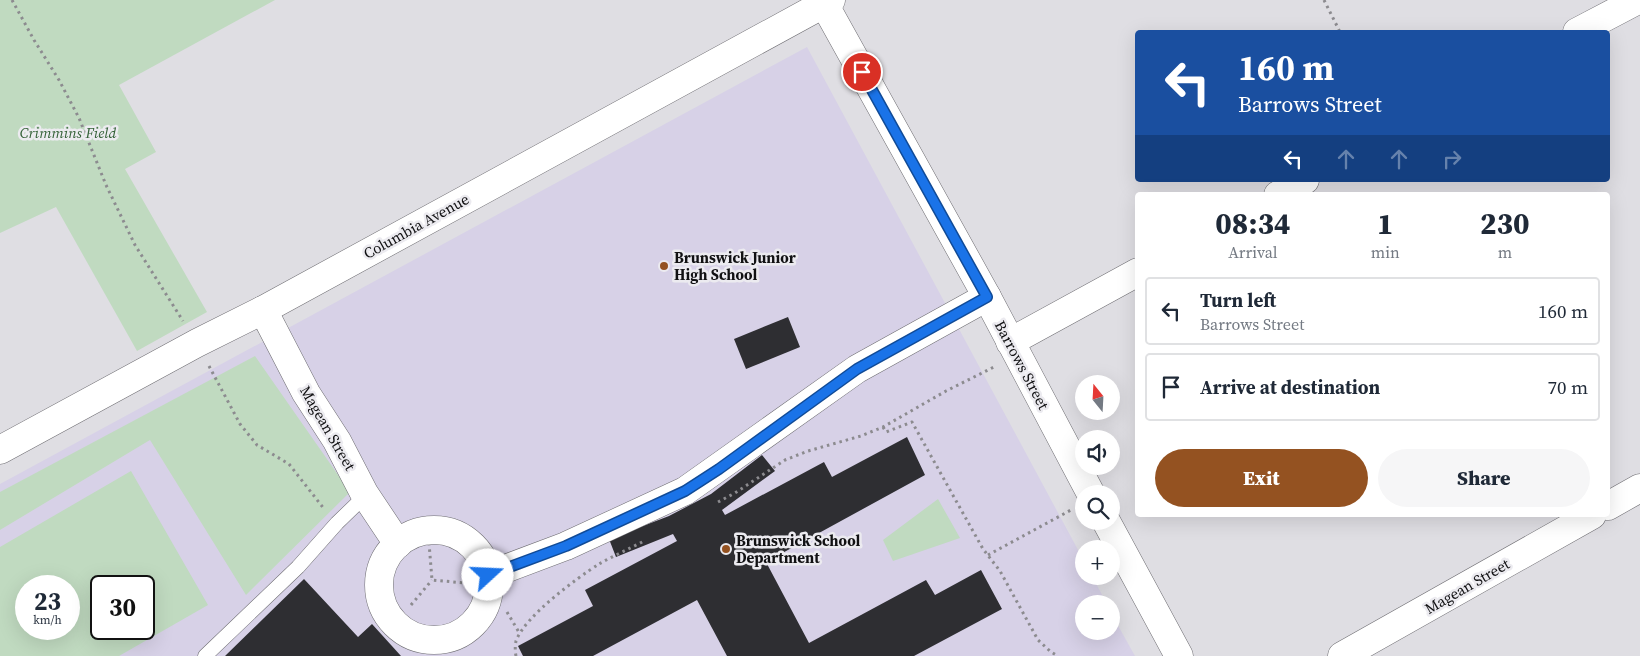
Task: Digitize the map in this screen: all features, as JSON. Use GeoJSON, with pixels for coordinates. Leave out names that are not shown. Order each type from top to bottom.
{"type":"FeatureCollection","features":[{"type":"Feature","properties":{"kind":"street"},"geometry":{"type":"LineString","coordinates":[[1581,30],[1638,0]]}},
{"type":"Feature","properties":{"kind":"street","name":"Barrows Street"},"geometry":{"type":"LineString","coordinates":[[826,1],[987,297],[1010,342],[1075,486]]}},
{"type":"Feature","properties":{"kind":"street","name":"Columbia Avenue"},"geometry":{"type":"LineString","coordinates":[[0,450],[263,310],[826,1]]}},
{"type":"Feature","properties":{"kind":"street"},"geometry":{"type":"LineString","coordinates":[[1283,192],[1301,182]]}},
{"type":"Feature","properties":{"kind":"street"},"geometry":{"type":"LineString","coordinates":[[1010,342],[1135,274]]}},
{"type":"Feature","properties":{"kind":"street"},"geometry":{"type":"LineString","coordinates":[[480,580],[566,546],[685,491],[719,469],[857,369],[987,297]]}},
{"type":"Feature","properties":{"kind":"street","name":"Magean Street"},"geometry":{"type":"LineString","coordinates":[[263,310],[306,393],[337,441],[366,495],[398,544]]}},
{"type":"Feature","properties":{"kind":"street"},"geometry":{"type":"LineString","coordinates":[[1610,505],[1640,488]]}},
{"type":"Feature","properties":{"kind":"street","name":"Magean Street"},"geometry":{"type":"LineString","coordinates":[[1342,656],[1588,517]]}},
{"type":"Feature","properties":{"kind":"street"},"geometry":{"type":"LineString","coordinates":[[435,530],[454,533],[472,545],[484,561],[480,580],[488,596],[484,608],[468,628],[455,636],[443,648],[402,629],[393,621],[385,608],[380,594],[380,579],[390,552],[398,544],[419,532],[435,530]]}},
{"type":"Feature","properties":{"kind":"street"},"geometry":{"type":"LineString","coordinates":[[1111,530],[1179,656]]}},
{"type":"Feature","properties":{"kind":"lane"},"geometry":{"type":"LineString","coordinates":[[205,656],[298,567],[336,522],[366,495]]}},
{"type":"Feature","properties":{"kind":"path"},"geometry":{"type":"LineString","coordinates":[[12,0],[79,118],[106,185],[135,245],[183,321]]}},
{"type":"Feature","properties":{"kind":"path"},"geometry":{"type":"LineString","coordinates":[[1324,0],[1339,30]]}},
{"type":"Feature","properties":{"kind":"path"},"geometry":{"type":"LineString","coordinates":[[208,365],[240,424],[257,445],[289,464],[336,522]]}},
{"type":"Feature","properties":{"kind":"path"},"geometry":{"type":"LineString","coordinates":[[711,505],[735,493],[785,460],[808,450],[861,436],[883,427],[970,378],[997,366]]}},
{"type":"Feature","properties":{"kind":"path"},"geometry":{"type":"LineString","coordinates":[[883,427],[886,432],[912,422],[988,555],[1000,571],[1038,640],[1058,656]]}},
{"type":"Feature","properties":{"kind":"path"},"geometry":{"type":"LineString","coordinates":[[988,555],[1075,505]]}},
{"type":"Feature","properties":{"kind":"path"},"geometry":{"type":"LineString","coordinates":[[516,656],[514,650],[517,639],[530,620],[573,582],[599,564],[648,539]]}},
{"type":"Feature","properties":{"kind":"path"},"geometry":{"type":"LineString","coordinates":[[410,605],[432,580],[429,544]]}},
{"type":"Feature","properties":{"kind":"path"},"geometry":{"type":"LineString","coordinates":[[432,580],[480,580]]}},
{"type":"Feature","properties":{"kind":"path"},"geometry":{"type":"LineString","coordinates":[[507,612],[520,634]]}},
{"type":"Feature","properties":{"kind":"shaded area","name":"Brunswick Junior High School"},"geometry":{"type":"Polygon","coordinates":[[[807,47],[1075,544],[1075,585],[1097,585],[1102,595],[1075,595],[1075,640],[1120,640],[1120,629],[1135,656],[0,656],[0,484],[807,47]]]}},
{"type":"Feature","properties":{"kind":"green space","name":"Crimmins Field"},"geometry":{"type":"Polygon","coordinates":[[[0,0],[275,0],[119,85],[156,152],[125,169],[207,312],[137,351],[56,207],[0,233],[0,0]]]}},
{"type":"Feature","properties":{"kind":"green space"},"geometry":{"type":"Polygon","coordinates":[[[255,356],[350,492],[246,595],[150,440],[0,530],[0,492],[255,356]]]}},
{"type":"Feature","properties":{"kind":"green space"},"geometry":{"type":"Polygon","coordinates":[[[131,471],[208,605],[155,635],[155,575],[90,575],[90,640],[147,640],[119,656],[0,656],[0,547],[131,471]]]}},
{"type":"Feature","properties":{"kind":"green space"},"geometry":{"type":"Polygon","coordinates":[[[938,499],[960,538],[893,561],[883,540],[938,499]]]}},
{"type":"Feature","properties":{"kind":"building"},"geometry":{"type":"Polygon","coordinates":[[[788,317],[800,347],[746,369],[734,339],[788,317]]]}},
{"type":"Feature","properties":{"kind":"building","name":"Brunswick School Department"},"geometry":{"type":"Polygon","coordinates":[[[907,437],[925,475],[766,562],[809,643],[926,580],[935,595],[981,570],[1002,609],[914,656],[727,656],[697,600],[593,656],[523,656],[518,646],[593,606],[585,590],[677,541],[673,534],[616,557],[609,539],[669,516],[711,494],[762,455],[775,471],[722,510],[725,515],[824,462],[832,477],[907,437]]]}},
{"type":"Feature","properties":{"kind":"building"},"geometry":{"type":"Polygon","coordinates":[[[304,579],[358,637],[372,624],[401,656],[225,656],[304,579]]]}},
{"type":"Feature","properties":{"kind":"place","name":"Brunswick Junior High School"},"geometry":{"type":"Point","coordinates":[664,266]}},
{"type":"Feature","properties":{"kind":"place","name":"Brunswick School Department"},"geometry":{"type":"Point","coordinates":[726,549]}},
{"type":"Feature","properties":{"kind":"route"},"geometry":{"type":"LineString","coordinates":[[488,575],[566,546],[685,491],[719,469],[857,369],[987,297],[862,72]]}}]}
